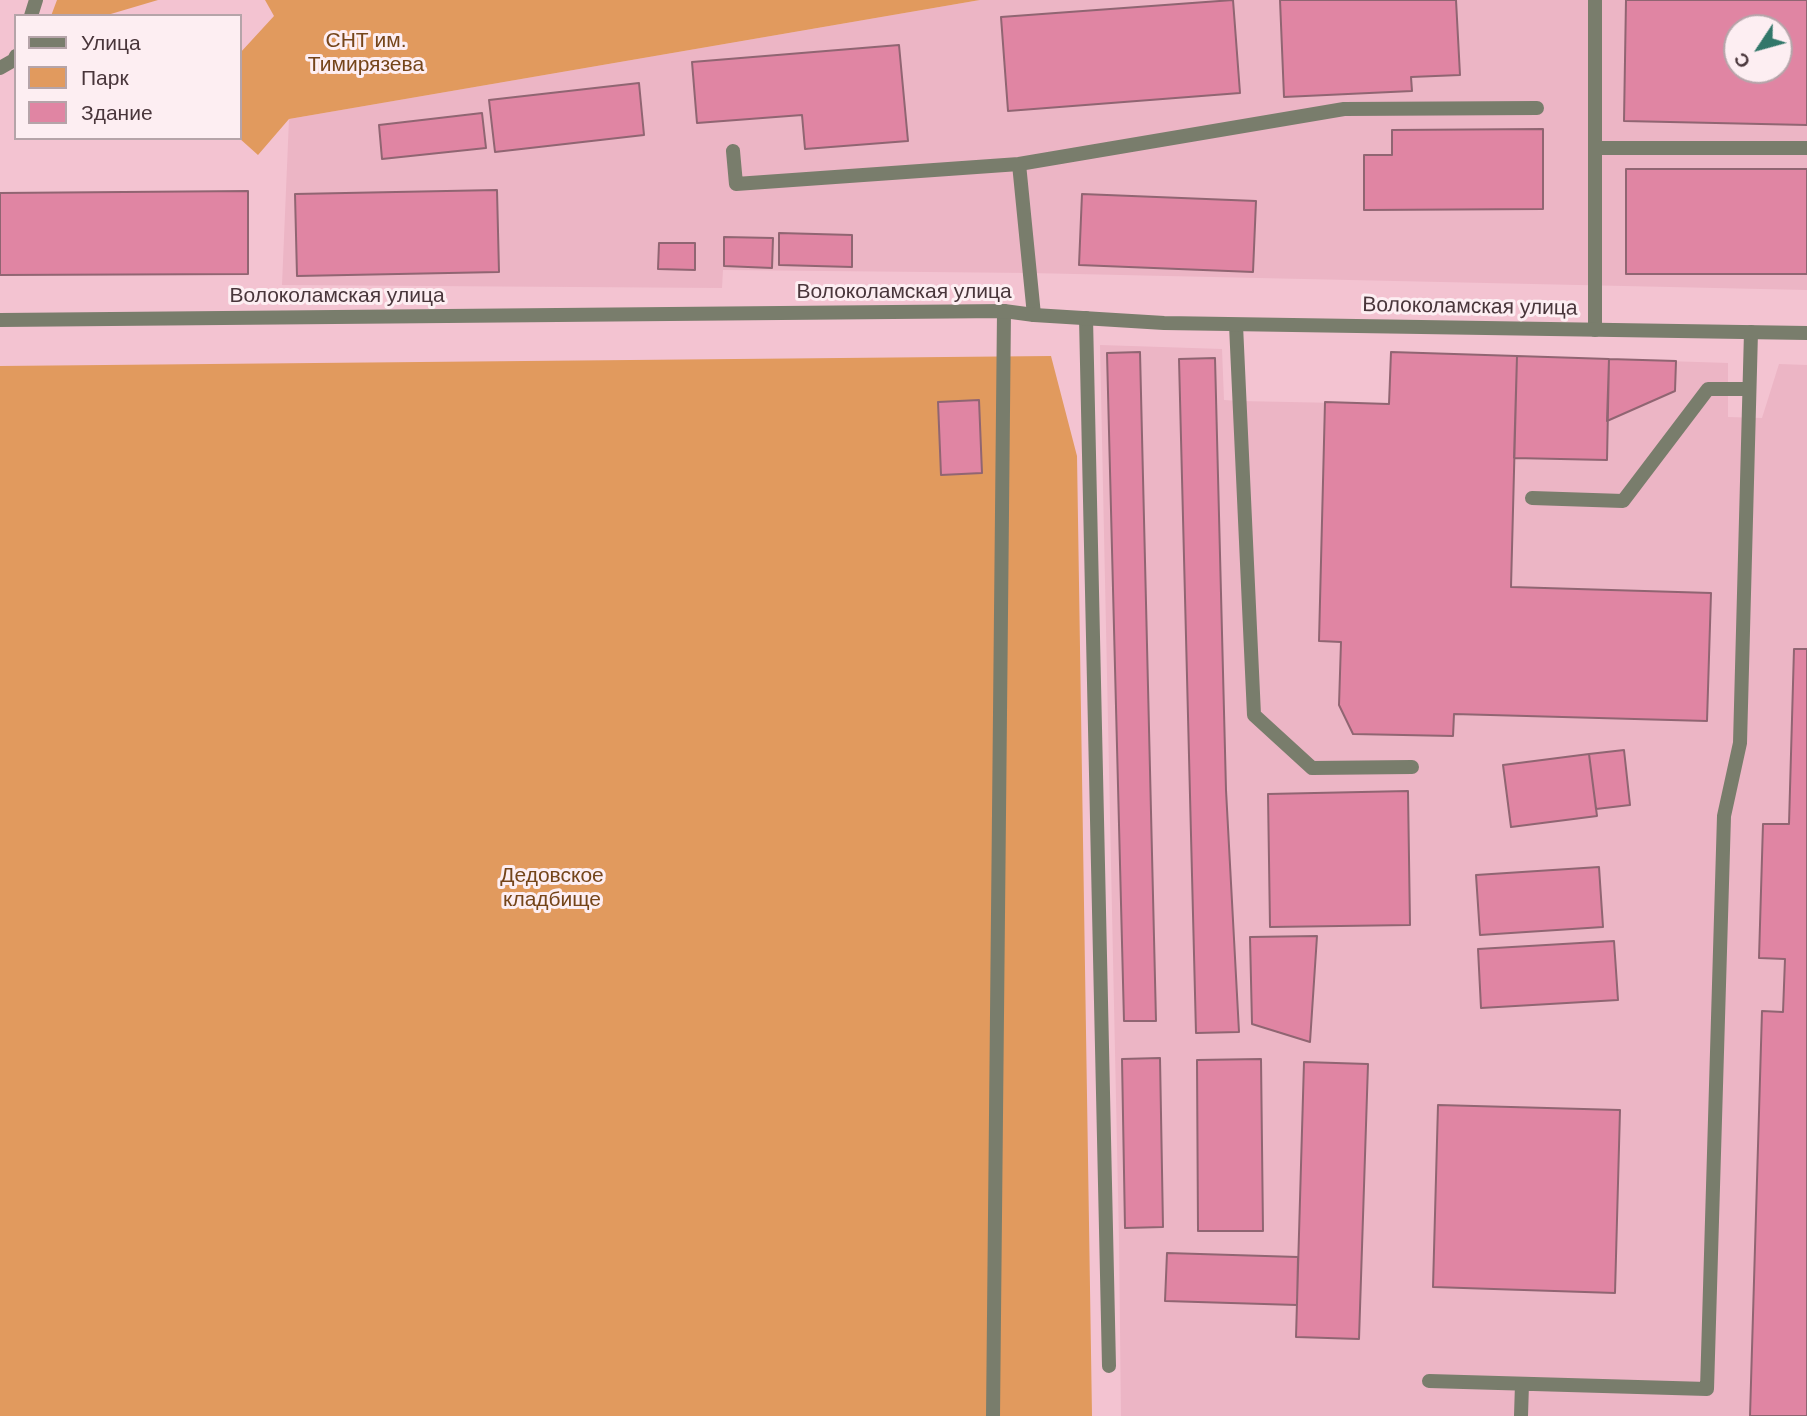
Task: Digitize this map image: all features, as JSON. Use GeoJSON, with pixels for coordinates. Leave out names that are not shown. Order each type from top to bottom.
{"type":"FeatureCollection","features":[{"type":"Feature","properties":{"kind":"street"},"geometry":{"type":"LineString","coordinates":[[1594,0],[1595,330]]}},
{"type":"Feature","properties":{"kind":"street"},"geometry":{"type":"LineString","coordinates":[[733,150],[737,184],[1019,164],[1344,108],[1537,108]]}},
{"type":"Feature","properties":{"kind":"street"},"geometry":{"type":"LineString","coordinates":[[1595,148],[1807,148]]}},
{"type":"Feature","properties":{"kind":"street"},"geometry":{"type":"LineString","coordinates":[[1019,164],[1034,315]]}},
{"type":"Feature","properties":{"kind":"street"},"geometry":{"type":"LineString","coordinates":[[993,1416],[1004,311]]}},
{"type":"Feature","properties":{"kind":"street","name":"Волоколамская улица"},"geometry":{"type":"LineString","coordinates":[[0,320],[1004,311],[1164,323],[1236,325],[1807,333]]}},
{"type":"Feature","properties":{"kind":"street"},"geometry":{"type":"LineString","coordinates":[[1086,318],[1108,1366]]}},
{"type":"Feature","properties":{"kind":"street"},"geometry":{"type":"LineString","coordinates":[[1236,325],[1254,715],[1312,768],[1412,767]]}},
{"type":"Feature","properties":{"kind":"street"},"geometry":{"type":"LineString","coordinates":[[1429,1381],[1707,1389],[1724,816],[1740,743],[1751,332]]}},
{"type":"Feature","properties":{"kind":"street"},"geometry":{"type":"LineString","coordinates":[[1532,498],[1623,501],[1709,389],[1749,390]]}},
{"type":"Feature","properties":{"kind":"street"},"geometry":{"type":"LineString","coordinates":[[1521,1416],[1522,1384]]}},
{"type":"Feature","properties":{"kind":"shaded area"},"geometry":{"type":"Polygon","coordinates":[[[980,0],[1807,0],[1807,290],[1030,273],[723,270],[722,288],[282,285],[289,119],[980,0]]]}},
{"type":"Feature","properties":{"kind":"shaded area"},"geometry":{"type":"Polygon","coordinates":[[[1100,345],[1222,349],[1224,400],[1239,401],[1389,404],[1391,352],[1728,363],[1728,417],[1762,418],[1779,364],[1807,365],[1807,1416],[1121,1416],[1100,345]]]}},
{"type":"Feature","properties":{"kind":"green space"},"geometry":{"type":"Polygon","coordinates":[[[57,0],[158,0],[111,14],[52,14],[57,0]]]}},
{"type":"Feature","properties":{"kind":"green space","name":"СНТ им. Тимирязева"},"geometry":{"type":"Polygon","coordinates":[[[265,0],[980,0],[289,119],[258,155],[241,140],[242,51],[274,16],[265,0]]]}},
{"type":"Feature","properties":{"kind":"green space","name":"Дедовское кладбище"},"geometry":{"type":"Polygon","coordinates":[[[1051,356],[1077,456],[1092,1416],[0,1416],[0,366],[1051,356]]]}},
{"type":"Feature","properties":{"kind":"building"},"geometry":{"type":"Polygon","coordinates":[[[1233,0],[1240,93],[1008,111],[1001,17],[1233,0]]]}},
{"type":"Feature","properties":{"kind":"building"},"geometry":{"type":"Polygon","coordinates":[[[1280,0],[1456,0],[1460,75],[1411,77],[1412,91],[1284,97],[1280,0]]]}},
{"type":"Feature","properties":{"kind":"building"},"geometry":{"type":"Polygon","coordinates":[[[1626,0],[1807,0],[1807,125],[1624,121],[1626,0]]]}},
{"type":"Feature","properties":{"kind":"building"},"geometry":{"type":"Polygon","coordinates":[[[899,45],[908,141],[805,149],[802,115],[697,123],[692,62],[899,45]]]}},
{"type":"Feature","properties":{"kind":"building"},"geometry":{"type":"Polygon","coordinates":[[[639,83],[644,135],[495,152],[489,100],[639,83]]]}},
{"type":"Feature","properties":{"kind":"building"},"geometry":{"type":"Polygon","coordinates":[[[482,113],[486,148],[382,159],[379,125],[482,113]]]}},
{"type":"Feature","properties":{"kind":"building"},"geometry":{"type":"Polygon","coordinates":[[[1543,129],[1543,209],[1364,210],[1364,155],[1392,155],[1392,130],[1543,129]]]}},
{"type":"Feature","properties":{"kind":"building"},"geometry":{"type":"Polygon","coordinates":[[[1626,169],[1807,169],[1807,274],[1626,274],[1626,169]]]}},
{"type":"Feature","properties":{"kind":"building"},"geometry":{"type":"Polygon","coordinates":[[[497,190],[499,272],[297,276],[295,194],[497,190]]]}},
{"type":"Feature","properties":{"kind":"building"},"geometry":{"type":"Polygon","coordinates":[[[248,191],[248,274],[0,275],[0,193],[248,191]]]}},
{"type":"Feature","properties":{"kind":"building"},"geometry":{"type":"Polygon","coordinates":[[[1082,194],[1256,201],[1253,272],[1079,265],[1082,194]]]}},
{"type":"Feature","properties":{"kind":"building"},"geometry":{"type":"Polygon","coordinates":[[[779,233],[852,235],[852,267],[779,265],[779,233]]]}},
{"type":"Feature","properties":{"kind":"building"},"geometry":{"type":"Polygon","coordinates":[[[724,237],[773,238],[772,268],[724,266],[724,237]]]}},
{"type":"Feature","properties":{"kind":"building"},"geometry":{"type":"Polygon","coordinates":[[[659,243],[695,243],[695,270],[658,269],[659,243]]]}},
{"type":"Feature","properties":{"kind":"building"},"geometry":{"type":"Polygon","coordinates":[[[1140,352],[1156,1021],[1124,1021],[1107,353],[1140,352]]]}},
{"type":"Feature","properties":{"kind":"building"},"geometry":{"type":"Polygon","coordinates":[[[1391,352],[1517,356],[1511,587],[1711,593],[1707,721],[1454,714],[1453,736],[1353,734],[1339,705],[1341,642],[1319,641],[1325,402],[1389,404],[1391,352]]]}},
{"type":"Feature","properties":{"kind":"building"},"geometry":{"type":"Polygon","coordinates":[[[1517,356],[1609,359],[1607,460],[1514,458],[1517,356]]]}},
{"type":"Feature","properties":{"kind":"building"},"geometry":{"type":"Polygon","coordinates":[[[1215,358],[1226,790],[1239,1032],[1196,1033],[1179,359],[1215,358]]]}},
{"type":"Feature","properties":{"kind":"building"},"geometry":{"type":"Polygon","coordinates":[[[1609,359],[1676,361],[1675,391],[1607,421],[1609,359]]]}},
{"type":"Feature","properties":{"kind":"building"},"geometry":{"type":"Polygon","coordinates":[[[979,400],[982,473],[941,475],[938,402],[979,400]]]}},
{"type":"Feature","properties":{"kind":"building"},"geometry":{"type":"Polygon","coordinates":[[[1794,649],[1807,649],[1807,1416],[1750,1416],[1762,1011],[1783,1012],[1785,959],[1759,958],[1763,824],[1789,824],[1794,649]]]}},
{"type":"Feature","properties":{"kind":"building"},"geometry":{"type":"Polygon","coordinates":[[[1624,750],[1630,805],[1596,809],[1589,754],[1624,750]]]}},
{"type":"Feature","properties":{"kind":"building"},"geometry":{"type":"Polygon","coordinates":[[[1589,754],[1597,816],[1511,827],[1503,765],[1589,754]]]}},
{"type":"Feature","properties":{"kind":"building"},"geometry":{"type":"Polygon","coordinates":[[[1408,791],[1410,925],[1270,927],[1268,794],[1408,791]]]}},
{"type":"Feature","properties":{"kind":"building"},"geometry":{"type":"Polygon","coordinates":[[[1599,867],[1603,927],[1480,935],[1476,875],[1599,867]]]}},
{"type":"Feature","properties":{"kind":"building"},"geometry":{"type":"Polygon","coordinates":[[[1317,936],[1310,1042],[1252,1024],[1250,937],[1317,936]]]}},
{"type":"Feature","properties":{"kind":"building"},"geometry":{"type":"Polygon","coordinates":[[[1614,941],[1618,1000],[1481,1008],[1478,949],[1614,941]]]}},
{"type":"Feature","properties":{"kind":"building"},"geometry":{"type":"Polygon","coordinates":[[[1160,1058],[1163,1227],[1125,1228],[1122,1059],[1160,1058]]]}},
{"type":"Feature","properties":{"kind":"building"},"geometry":{"type":"Polygon","coordinates":[[[1261,1059],[1263,1231],[1198,1231],[1197,1060],[1261,1059]]]}},
{"type":"Feature","properties":{"kind":"building"},"geometry":{"type":"Polygon","coordinates":[[[1304,1062],[1368,1064],[1359,1339],[1296,1337],[1304,1062]]]}},
{"type":"Feature","properties":{"kind":"building"},"geometry":{"type":"Polygon","coordinates":[[[1438,1105],[1620,1110],[1615,1293],[1433,1287],[1438,1105]]]}},
{"type":"Feature","properties":{"kind":"building"},"geometry":{"type":"Polygon","coordinates":[[[1167,1253],[1298,1257],[1297,1305],[1165,1301],[1167,1253]]]}}]}
